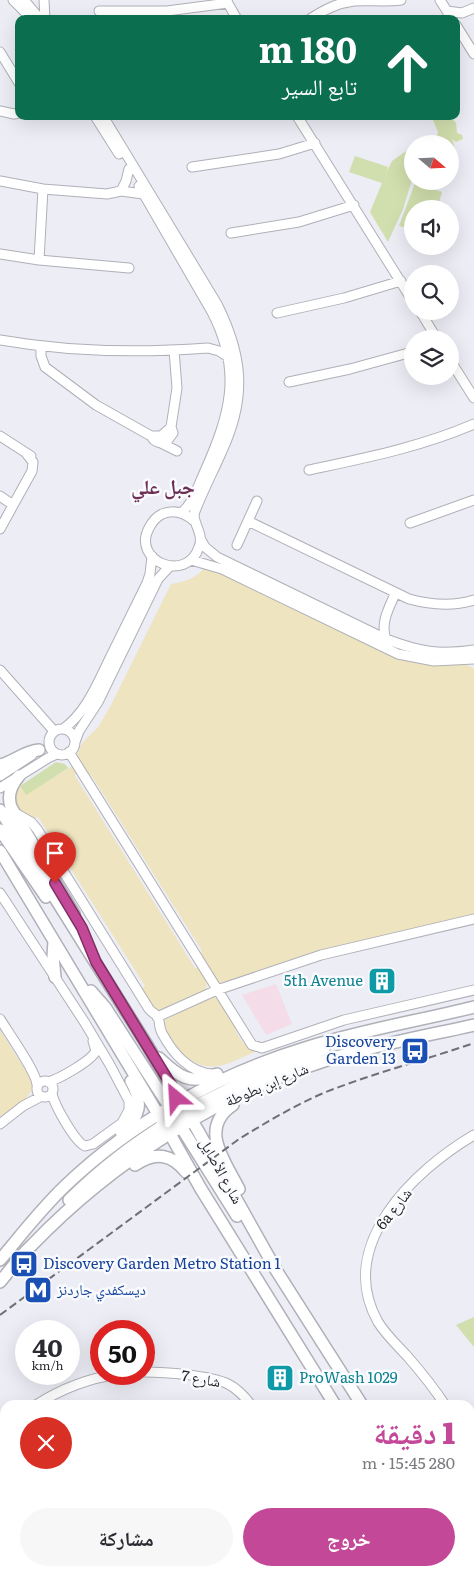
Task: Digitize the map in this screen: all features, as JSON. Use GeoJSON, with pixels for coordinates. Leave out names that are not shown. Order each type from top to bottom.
{"type":"FeatureCollection","features":[{"type":"Feature","properties":{"kind":"main road"},"geometry":{"type":"LineString","coordinates":[[0,765],[45,744]]}},
{"type":"Feature","properties":{"kind":"main road"},"geometry":{"type":"LineString","coordinates":[[19,776],[14,782],[9,797],[14,812],[82,928],[93,958]]}},
{"type":"Feature","properties":{"kind":"main road","name":"شارع الأصايل"},"geometry":{"type":"LineString","coordinates":[[0,810],[146,1045],[201,1188],[332,1400]]}},
{"type":"Feature","properties":{"kind":"main road"},"geometry":{"type":"LineString","coordinates":[[0,830],[67,928],[93,958]]}},
{"type":"Feature","properties":{"kind":"main road","name":"شارع الأصايل"},"geometry":{"type":"LineString","coordinates":[[0,851],[98,1012],[175,1119]]}},
{"type":"Feature","properties":{"kind":"main road"},"geometry":{"type":"LineString","coordinates":[[54,941],[55,977]]}},
{"type":"Feature","properties":{"kind":"main road"},"geometry":{"type":"LineString","coordinates":[[74,973],[105,1007],[258,1248],[276,1270],[359,1400]]}},
{"type":"Feature","properties":{"kind":"main road"},"geometry":{"type":"LineString","coordinates":[[453,1012],[474,1003]]}},
{"type":"Feature","properties":{"kind":"main road","name":"شارع إبن بطوطة"},"geometry":{"type":"LineString","coordinates":[[0,1282],[31,1245],[68,1210],[225,1078],[306,1047],[403,1022],[474,1007]]}},
{"type":"Feature","properties":{"kind":"main road"},"geometry":{"type":"LineString","coordinates":[[91,1163],[107,1142],[133,1121],[139,1102],[135,1089],[104,1032],[98,1012]]}},
{"type":"Feature","properties":{"kind":"main road"},"geometry":{"type":"LineString","coordinates":[[146,1045],[176,1073],[188,1079],[201,1080],[304,1043],[368,1026],[403,1022]]}},
{"type":"Feature","properties":{"kind":"main road","name":"شارع إبن بطوطة"},"geometry":{"type":"LineString","coordinates":[[0,1260],[54,1197],[91,1163],[175,1119],[292,1072],[347,1054],[474,1025]]}},
{"type":"Feature","properties":{"kind":"main road"},"geometry":{"type":"LineString","coordinates":[[252,1089],[247,1096],[221,1115],[216,1126],[215,1138],[218,1149],[270,1250],[285,1285]]}},
{"type":"Feature","properties":{"kind":"main road"},"geometry":{"type":"LineString","coordinates":[[31,1245],[66,1203],[98,1172],[128,1148],[175,1119]]}},
{"type":"Feature","properties":{"kind":"main road"},"geometry":{"type":"LineString","coordinates":[[68,1210],[95,1195],[142,1160],[156,1156],[177,1162],[201,1188]]}},
{"type":"Feature","properties":{"kind":"street"},"geometry":{"type":"LineString","coordinates":[[13,0],[28,15]]}},
{"type":"Feature","properties":{"kind":"street"},"geometry":{"type":"LineString","coordinates":[[24,0],[37,15]]}},
{"type":"Feature","properties":{"kind":"street"},"geometry":{"type":"LineString","coordinates":[[44,0],[45,15]]}},
{"type":"Feature","properties":{"kind":"street"},"geometry":{"type":"LineString","coordinates":[[317,15],[332,7],[352,2],[401,0]]}},
{"type":"Feature","properties":{"kind":"street"},"geometry":{"type":"LineString","coordinates":[[440,0],[450,15]]}},
{"type":"Feature","properties":{"kind":"street"},"geometry":{"type":"LineString","coordinates":[[99,11],[167,11],[227,1],[235,15]]}},
{"type":"Feature","properties":{"kind":"street"},"geometry":{"type":"LineString","coordinates":[[447,10],[457,13],[471,10]]}},
{"type":"Feature","properties":{"kind":"street"},"geometry":{"type":"LineString","coordinates":[[460,25],[471,10]]}},
{"type":"Feature","properties":{"kind":"street"},"geometry":{"type":"LineString","coordinates":[[460,32],[474,54]]}},
{"type":"Feature","properties":{"kind":"street"},"geometry":{"type":"LineString","coordinates":[[460,41],[466,42]]}},
{"type":"Feature","properties":{"kind":"street"},"geometry":{"type":"LineString","coordinates":[[0,52],[15,76]]}},
{"type":"Feature","properties":{"kind":"street"},"geometry":{"type":"LineString","coordinates":[[0,111],[15,113]]}},
{"type":"Feature","properties":{"kind":"street"},"geometry":{"type":"LineString","coordinates":[[97,120],[144,194],[212,312],[222,333],[228,357],[230,371],[229,402],[224,424],[191,500],[181,513]]}},
{"type":"Feature","properties":{"kind":"street"},"geometry":{"type":"LineString","coordinates":[[105,120],[217,304],[237,353],[238,396],[233,423],[196,509],[194,521]]}},
{"type":"Feature","properties":{"kind":"street"},"geometry":{"type":"LineString","coordinates":[[300,120],[404,286]]}},
{"type":"Feature","properties":{"kind":"street"},"geometry":{"type":"LineString","coordinates":[[192,167],[279,154],[315,143]]}},
{"type":"Feature","properties":{"kind":"street"},"geometry":{"type":"LineString","coordinates":[[121,191],[126,181],[128,169]]}},
{"type":"Feature","properties":{"kind":"street"},"geometry":{"type":"LineString","coordinates":[[0,181],[43,189],[107,194],[121,191],[144,194]]}},
{"type":"Feature","properties":{"kind":"street"},"geometry":{"type":"LineString","coordinates":[[40,260],[43,189]]}},
{"type":"Feature","properties":{"kind":"street"},"geometry":{"type":"LineString","coordinates":[[231,233],[299,222],[354,205]]}},
{"type":"Feature","properties":{"kind":"street"},"geometry":{"type":"LineString","coordinates":[[0,254],[40,260],[129,268]]}},
{"type":"Feature","properties":{"kind":"street"},"geometry":{"type":"LineString","coordinates":[[277,313],[344,298],[401,281]]}},
{"type":"Feature","properties":{"kind":"street"},"geometry":{"type":"LineString","coordinates":[[208,348],[217,341],[222,333]]}},
{"type":"Feature","properties":{"kind":"street"},"geometry":{"type":"LineString","coordinates":[[0,340],[88,350],[208,348],[219,351],[228,357]]}},
{"type":"Feature","properties":{"kind":"street"},"geometry":{"type":"LineString","coordinates":[[45,346],[41,356],[45,367],[96,405],[151,436],[156,442],[177,451]]}},
{"type":"Feature","properties":{"kind":"street"},"geometry":{"type":"LineString","coordinates":[[161,443],[167,441],[172,436],[177,388],[174,350]]}},
{"type":"Feature","properties":{"kind":"street"},"geometry":{"type":"LineString","coordinates":[[289,382],[350,369],[404,354]]}},
{"type":"Feature","properties":{"kind":"street"},"geometry":{"type":"LineString","coordinates":[[459,374],[474,398]]}},
{"type":"Feature","properties":{"kind":"street"},"geometry":{"type":"LineString","coordinates":[[309,470],[406,448],[474,424]]}},
{"type":"Feature","properties":{"kind":"street"},"geometry":{"type":"LineString","coordinates":[[151,436],[161,436],[172,426]]}},
{"type":"Feature","properties":{"kind":"street"},"geometry":{"type":"LineString","coordinates":[[0,436],[26,453],[33,465],[30,477],[0,529]]}},
{"type":"Feature","properties":{"kind":"street"},"geometry":{"type":"LineString","coordinates":[[0,496],[13,505]]}},
{"type":"Feature","properties":{"kind":"street"},"geometry":{"type":"LineString","coordinates":[[410,523],[474,500]]}},
{"type":"Feature","properties":{"kind":"street"},"geometry":{"type":"LineString","coordinates":[[237,545],[257,501]]}},
{"type":"Feature","properties":{"kind":"street"},"geometry":{"type":"LineString","coordinates":[[201,540],[200,547],[191,560],[178,566],[170,566],[160,563],[152,556],[148,550],[146,537],[153,521],[161,514],[181,513],[194,521],[198,527],[204,547],[217,558],[386,639],[407,647],[432,653],[474,650]]}},
{"type":"Feature","properties":{"kind":"street"},"geometry":{"type":"LineString","coordinates":[[248,522],[395,594],[437,605],[474,600]]}},
{"type":"Feature","properties":{"kind":"street"},"geometry":{"type":"LineString","coordinates":[[0,776],[45,744],[58,730],[74,720],[85,706],[147,583],[152,556]]}},
{"type":"Feature","properties":{"kind":"street"},"geometry":{"type":"LineString","coordinates":[[191,560],[222,569],[398,654],[434,661],[474,659]]}},
{"type":"Feature","properties":{"kind":"street"},"geometry":{"type":"LineString","coordinates":[[0,788],[48,758],[57,754],[64,755],[69,752],[79,731],[98,702],[158,579],[170,566]]}},
{"type":"Feature","properties":{"kind":"street"},"geometry":{"type":"LineString","coordinates":[[386,639],[384,622],[395,594]]}},
{"type":"Feature","properties":{"kind":"street"},"geometry":{"type":"LineString","coordinates":[[368,630],[377,628],[384,622]]}},
{"type":"Feature","properties":{"kind":"street"},"geometry":{"type":"LineString","coordinates":[[0,670],[58,730],[70,732],[75,742]]}},
{"type":"Feature","properties":{"kind":"street"},"geometry":{"type":"LineString","coordinates":[[0,759],[23,749],[45,744],[57,754]]}},
{"type":"Feature","properties":{"kind":"street"},"geometry":{"type":"LineString","coordinates":[[69,752],[252,1045],[262,1048],[344,1020],[474,990]]}},
{"type":"Feature","properties":{"kind":"street"},"geometry":{"type":"LineString","coordinates":[[14,812],[31,822],[37,829],[149,1009],[157,1017],[160,1030],[165,1038],[188,1066],[202,1073],[220,1073]]}},
{"type":"Feature","properties":{"kind":"street"},"geometry":{"type":"LineString","coordinates":[[0,893],[85,1023],[127,1096],[129,1110],[122,1123],[91,1145],[82,1145],[41,1079],[30,1067],[0,1019]]}},
{"type":"Feature","properties":{"kind":"street"},"geometry":{"type":"LineString","coordinates":[[157,1017],[217,990],[321,955],[474,919]]}},
{"type":"Feature","properties":{"kind":"street"},"geometry":{"type":"LineString","coordinates":[[0,1124],[57,1079],[94,1054],[96,1047],[85,1029],[85,1023]]}},
{"type":"Feature","properties":{"kind":"street"},"geometry":{"type":"LineString","coordinates":[[45,1088],[93,1060],[99,1059],[110,1064]]}},
{"type":"Feature","properties":{"kind":"street","name":"6a شارع"},"geometry":{"type":"LineString","coordinates":[[441,1400],[426,1378],[386,1333],[374,1315],[367,1288],[366,1260],[377,1229],[396,1202],[434,1164],[474,1135]]}},
{"type":"Feature","properties":{"kind":"street","name":"شارع 7"},"geometry":{"type":"LineString","coordinates":[[155,1373],[199,1377],[227,1384],[237,1390],[246,1400]]}},
{"type":"Feature","properties":{"kind":"street"},"geometry":{"type":"LineString","coordinates":[[45,1400],[70,1387],[90,1380]]}},
{"type":"Feature","properties":{"kind":"shaded area"},"geometry":{"type":"Polygon","coordinates":[[[276,984],[292,1024],[266,1035],[242,995],[276,984]]]}},
{"type":"Feature","properties":{"kind":"green space"},"geometry":{"type":"Polygon","coordinates":[[[433,120],[453,120],[456,123],[457,133],[462,135],[463,139],[459,141],[459,135],[437,135],[438,132],[433,120]]]}},
{"type":"Feature","properties":{"kind":"green space"},"geometry":{"type":"Polygon","coordinates":[[[404,153],[404,190],[409,190],[406,200],[404,200],[403,209],[388,242],[370,212],[382,183],[349,172],[355,156],[388,167],[386,173],[392,161],[404,153]]]}},
{"type":"Feature","properties":{"kind":"green space"},"geometry":{"type":"Polygon","coordinates":[[[412,190],[436,190],[442,192],[440,200],[409,200],[412,190]]]}},
{"type":"Feature","properties":{"kind":"green space"},"geometry":{"type":"Polygon","coordinates":[[[404,213],[404,227],[399,226],[404,213]]]}},
{"type":"Feature","properties":{"kind":"green space"},"geometry":{"type":"Polygon","coordinates":[[[56,762],[65,764],[68,768],[26,796],[20,786],[56,762]]]}},
{"type":"Feature","properties":{"kind":"green space"},"geometry":{"type":"Polygon","coordinates":[[[474,1317],[474,1347],[456,1325],[474,1317]]]}},
{"type":"Feature","properties":{"kind":"sand"},"geometry":{"type":"Polygon","coordinates":[[[205,567],[216,570],[392,655],[420,663],[435,665],[463,664],[474,669],[474,915],[316,951],[226,982],[218,983],[203,960],[201,949],[91,775],[82,768],[78,756],[85,740],[99,726],[111,705],[171,584],[190,579],[205,567]]]}},
{"type":"Feature","properties":{"kind":"sand"},"geometry":{"type":"Polygon","coordinates":[[[72,766],[77,772],[75,776],[195,968],[199,968],[206,981],[205,990],[161,1011],[152,1008],[141,989],[145,986],[38,817],[33,819],[23,814],[14,802],[14,797],[20,786],[26,795],[72,766]]]}},
{"type":"Feature","properties":{"kind":"sand"},"geometry":{"type":"Polygon","coordinates":[[[210,997],[214,997],[221,1002],[242,1041],[257,1051],[227,1064],[208,1066],[192,1061],[179,1050],[163,1029],[165,1020],[210,997]]]}},
{"type":"Feature","properties":{"kind":"sand"},"geometry":{"type":"Polygon","coordinates":[[[0,1030],[29,1076],[33,1079],[33,1086],[31,1092],[17,1107],[0,1119],[0,1030]]]}},
{"type":"Feature","properties":{"kind":"railway"},"geometry":{"type":"LineString","coordinates":[[0,1315],[239,1139],[271,1120],[303,1102],[326,1092],[474,1043]]}},
{"type":"Feature","properties":{"kind":"place","name":"5th Avenue"},"geometry":{"type":"Point","coordinates":[382,981]}},
{"type":"Feature","properties":{"kind":"place","name":"Discovery Garden 13"},"geometry":{"type":"Point","coordinates":[415,1051]}},
{"type":"Feature","properties":{"kind":"place","name":"Discovery Garden Metro Station 1"},"geometry":{"type":"Point","coordinates":[24,1264]}},
{"type":"Feature","properties":{"kind":"place","name":"ديسكفدي جاردنز"},"geometry":{"type":"Point","coordinates":[38,1290]}},
{"type":"Feature","properties":{"kind":"place","name":"ProWash 1029"},"geometry":{"type":"Point","coordinates":[280,1378]}},
{"type":"Feature","properties":{"kind":"district","name":"جبل علي"},"geometry":{"type":"Point","coordinates":[163,487]}},
{"type":"Feature","properties":{"kind":"route"},"geometry":{"type":"LineString","coordinates":[[55,883],[87,937],[96,962],[176,1093],[176,1098]]}}]}
